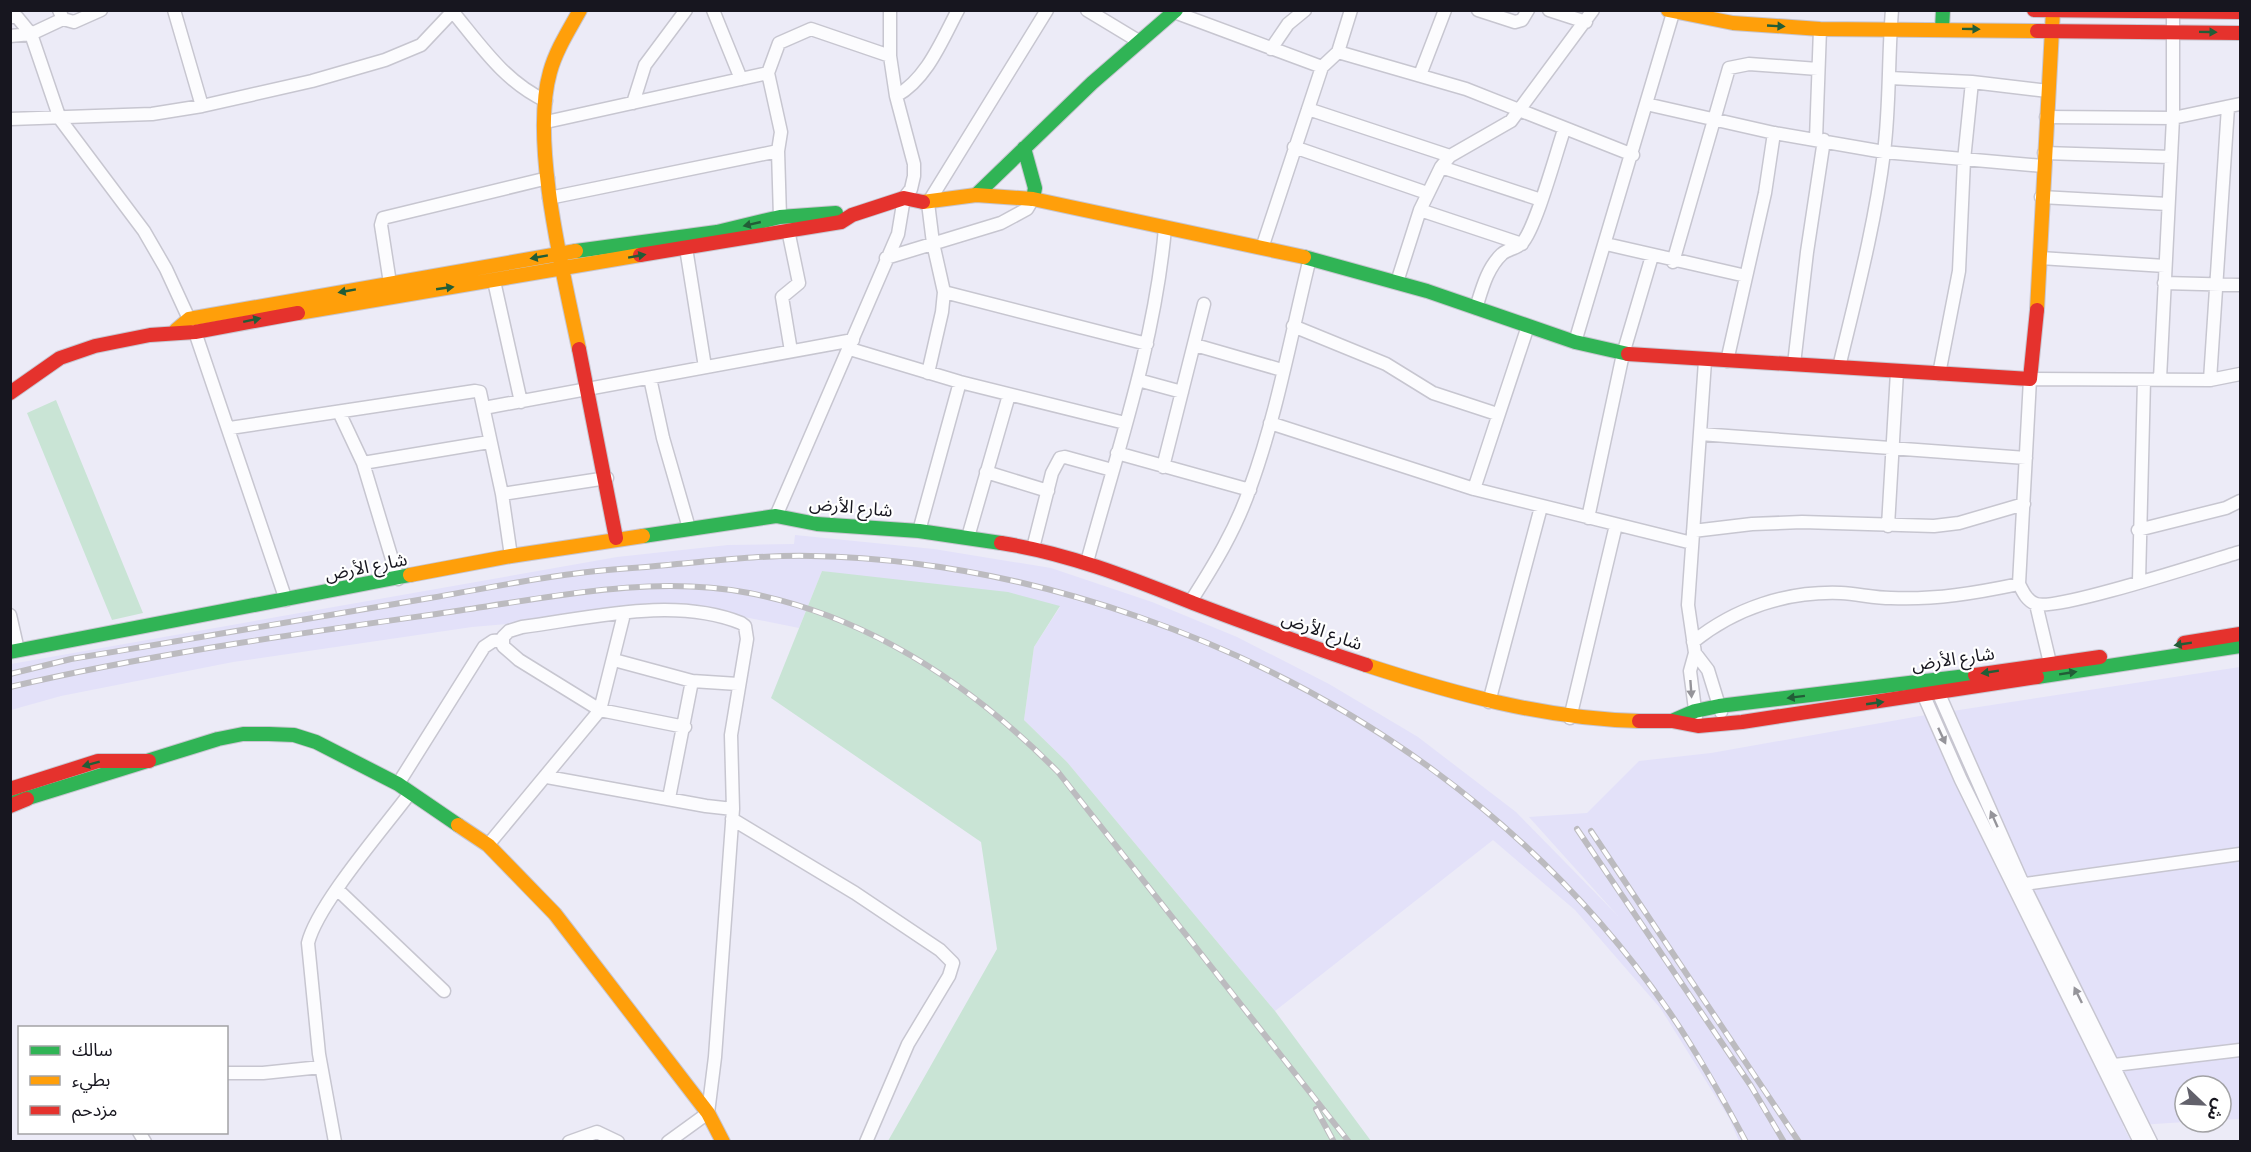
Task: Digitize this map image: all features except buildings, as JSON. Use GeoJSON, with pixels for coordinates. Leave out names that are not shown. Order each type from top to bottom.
{"type":"FeatureCollection","features":[{"type":"Feature","properties":{"kind":"street"},"geometry":{"type":"LineString","coordinates":[[10,36],[31,34],[61,15],[74,22],[101,10]]}},
{"type":"Feature","properties":{"kind":"street"},"geometry":{"type":"LineString","coordinates":[[174,10],[202,106]]}},
{"type":"Feature","properties":{"kind":"street"},"geometry":{"type":"LineString","coordinates":[[580,10],[552,67],[546,101],[549,198],[607,478],[616,538]]}},
{"type":"Feature","properties":{"kind":"street"},"geometry":{"type":"LineString","coordinates":[[633,103],[645,65],[686,10]]}},
{"type":"Feature","properties":{"kind":"street"},"geometry":{"type":"LineString","coordinates":[[713,10],[741,79]]}},
{"type":"Feature","properties":{"kind":"street"},"geometry":{"type":"LineString","coordinates":[[776,516],[898,234],[904,198],[913,184],[914,164],[896,96],[890,56],[890,10]]}},
{"type":"Feature","properties":{"kind":"street"},"geometry":{"type":"LineString","coordinates":[[896,96],[921,75],[958,10]]}},
{"type":"Feature","properties":{"kind":"street"},"geometry":{"type":"LineString","coordinates":[[928,372],[942,312],[944,291],[933,243],[928,203],[1047,10]]}},
{"type":"Feature","properties":{"kind":"street"},"geometry":{"type":"LineString","coordinates":[[1087,10],[1140,42]]}},
{"type":"Feature","properties":{"kind":"street"},"geometry":{"type":"LineString","coordinates":[[1271,49],[1288,24],[1305,10]]}},
{"type":"Feature","properties":{"kind":"street"},"geometry":{"type":"LineString","coordinates":[[1262,248],[1322,67],[1338,52],[1351,10]]}},
{"type":"Feature","properties":{"kind":"street"},"geometry":{"type":"LineString","coordinates":[[1420,75],[1446,10]]}},
{"type":"Feature","properties":{"kind":"street"},"geometry":{"type":"LineString","coordinates":[[1478,10],[1515,22],[1522,20],[1528,10]]}},
{"type":"Feature","properties":{"kind":"street"},"geometry":{"type":"LineString","coordinates":[[1549,10],[1586,22]]}},
{"type":"Feature","properties":{"kind":"street"},"geometry":{"type":"LineString","coordinates":[[1397,282],[1420,210],[1441,167],[1450,156],[1498,130],[1520,111],[1593,10]]}},
{"type":"Feature","properties":{"kind":"street"},"geometry":{"type":"LineString","coordinates":[[1839,367],[1875,209],[1884,152],[1890,78],[1892,10]]}},
{"type":"Feature","properties":{"kind":"street"},"geometry":{"type":"LineString","coordinates":[[1942,29],[1943,10]]}},
{"type":"Feature","properties":{"kind":"street"},"geometry":{"type":"LineString","coordinates":[[2034,10],[2241,12]]}},
{"type":"Feature","properties":{"kind":"street"},"geometry":{"type":"LineString","coordinates":[[10,119],[118,117],[202,106],[312,81],[385,60],[421,45],[453,11],[503,72],[518,86],[546,101]]}},
{"type":"Feature","properties":{"kind":"street"},"geometry":{"type":"LineString","coordinates":[[976,195],[1024,148],[1175,11],[1322,67]]}},
{"type":"Feature","properties":{"kind":"street"},"geometry":{"type":"LineString","coordinates":[[2053,11],[2019,584],[2026,598],[2036,604],[2048,605],[2083,598],[2241,552]]}},
{"type":"Feature","properties":{"kind":"street"},"geometry":{"type":"LineString","coordinates":[[1575,342],[1633,155],[1671,12],[1724,15],[1755,25],[1820,28],[2241,33]]}},
{"type":"Feature","properties":{"kind":"street"},"geometry":{"type":"LineString","coordinates":[[2120,30],[2121,12]]}},
{"type":"Feature","properties":{"kind":"street"},"geometry":{"type":"LineString","coordinates":[[2160,379],[2173,118],[2173,12]]}},
{"type":"Feature","properties":{"kind":"street"},"geometry":{"type":"LineString","coordinates":[[10,17],[17,17],[31,34],[60,119],[144,231],[166,268],[195,332],[230,428],[286,600]]}},
{"type":"Feature","properties":{"kind":"street"},"geometry":{"type":"LineString","coordinates":[[1794,364],[1820,140],[1818,69],[1820,28]]}},
{"type":"Feature","properties":{"kind":"street"},"geometry":{"type":"LineString","coordinates":[[780,217],[779,118],[768,73],[779,43],[810,29],[890,56]]}},
{"type":"Feature","properties":{"kind":"street"},"geometry":{"type":"LineString","coordinates":[[1338,52],[1466,89],[1564,130],[1633,155]]}},
{"type":"Feature","properties":{"kind":"street"},"geometry":{"type":"LineString","coordinates":[[1673,261],[1715,119],[1726,73],[1732,66],[1767,64],[1818,69]]}},
{"type":"Feature","properties":{"kind":"street"},"geometry":{"type":"LineString","coordinates":[[546,122],[768,73]]}},
{"type":"Feature","properties":{"kind":"street"},"geometry":{"type":"LineString","coordinates":[[1890,78],[1972,82],[2048,91]]}},
{"type":"Feature","properties":{"kind":"street"},"geometry":{"type":"LineString","coordinates":[[1939,374],[1959,272],[1964,160],[1972,82]]}},
{"type":"Feature","properties":{"kind":"street"},"geometry":{"type":"LineString","coordinates":[[1646,105],[1774,133],[1884,152],[1964,160],[2171,157]]}},
{"type":"Feature","properties":{"kind":"street"},"geometry":{"type":"LineString","coordinates":[[2046,117],[2173,118],[2234,105],[2210,380]]}},
{"type":"Feature","properties":{"kind":"street"},"geometry":{"type":"LineString","coordinates":[[1308,109],[1450,156]]}},
{"type":"Feature","properties":{"kind":"street"},"geometry":{"type":"LineString","coordinates":[[1476,308],[1486,277],[1495,261],[1505,252],[1522,244],[1541,200],[1564,130]]}},
{"type":"Feature","properties":{"kind":"street"},"geometry":{"type":"LineString","coordinates":[[1727,361],[1765,193],[1774,133]]}},
{"type":"Feature","properties":{"kind":"street"},"geometry":{"type":"LineString","coordinates":[[1294,147],[1427,193]]}},
{"type":"Feature","properties":{"kind":"street"},"geometry":{"type":"LineString","coordinates":[[886,258],[1016,217],[1027,209],[1033,199],[1035,188],[1024,148]]}},
{"type":"Feature","properties":{"kind":"street"},"geometry":{"type":"LineString","coordinates":[[549,198],[778,151]]}},
{"type":"Feature","properties":{"kind":"street"},"geometry":{"type":"LineString","coordinates":[[1441,167],[1541,200]]}},
{"type":"Feature","properties":{"kind":"street"},"geometry":{"type":"LineString","coordinates":[[390,283],[381,225],[383,218],[548,178]]}},
{"type":"Feature","properties":{"kind":"street"},"geometry":{"type":"LineString","coordinates":[[10,393],[39,371],[70,354],[177,330],[195,332],[375,298],[841,222],[852,215],[904,198],[928,203],[976,195],[1033,199],[1310,258],[1397,282],[1575,342],[1623,354],[1704,361],[1794,364],[2030,379],[2210,380],[2241,374]]}},
{"type":"Feature","properties":{"kind":"street"},"geometry":{"type":"LineString","coordinates":[[2041,197],[2168,204]]}},
{"type":"Feature","properties":{"kind":"street"},"geometry":{"type":"LineString","coordinates":[[1420,210],[1522,244]]}},
{"type":"Feature","properties":{"kind":"street"},"geometry":{"type":"LineString","coordinates":[[177,330],[189,319],[561,253],[717,232],[780,217],[836,213],[852,215]]}},
{"type":"Feature","properties":{"kind":"street"},"geometry":{"type":"LineString","coordinates":[[1087,562],[1147,344],[1162,263],[1165,228]]}},
{"type":"Feature","properties":{"kind":"street"},"geometry":{"type":"LineString","coordinates":[[788,230],[799,283],[797,287],[784,293],[782,297],[790,351]]}},
{"type":"Feature","properties":{"kind":"street"},"geometry":{"type":"LineString","coordinates":[[1606,244],[1746,276]]}},
{"type":"Feature","properties":{"kind":"street"},"geometry":{"type":"LineString","coordinates":[[686,248],[705,367]]}},
{"type":"Feature","properties":{"kind":"street"},"geometry":{"type":"LineString","coordinates":[[1588,518],[1623,354],[1652,256]]}},
{"type":"Feature","properties":{"kind":"street"},"geometry":{"type":"LineString","coordinates":[[1191,601],[1233,529],[1250,490],[1270,423],[1310,258]]}},
{"type":"Feature","properties":{"kind":"street"},"geometry":{"type":"LineString","coordinates":[[2040,258],[2164,266]]}},
{"type":"Feature","properties":{"kind":"street"},"geometry":{"type":"LineString","coordinates":[[494,280],[521,402]]}},
{"type":"Feature","properties":{"kind":"street"},"geometry":{"type":"LineString","coordinates":[[2164,283],[2241,285]]}},
{"type":"Feature","properties":{"kind":"street"},"geometry":{"type":"LineString","coordinates":[[944,291],[1147,344]]}},
{"type":"Feature","properties":{"kind":"street"},"geometry":{"type":"LineString","coordinates":[[1163,467],[1204,304]]}},
{"type":"Feature","properties":{"kind":"street"},"geometry":{"type":"LineString","coordinates":[[1293,326],[1386,364],[1433,393],[1497,414]]}},
{"type":"Feature","properties":{"kind":"street"},"geometry":{"type":"LineString","coordinates":[[1474,489],[1528,326]]}},
{"type":"Feature","properties":{"kind":"street"},"geometry":{"type":"LineString","coordinates":[[484,408],[790,351],[851,344],[960,382],[1125,423]]}},
{"type":"Feature","properties":{"kind":"street"},"geometry":{"type":"LineString","coordinates":[[1195,345],[1282,370]]}},
{"type":"Feature","properties":{"kind":"street"},"geometry":{"type":"LineString","coordinates":[[1698,726],[1690,671],[1694,648],[1688,605],[1704,361]]}},
{"type":"Feature","properties":{"kind":"street"},"geometry":{"type":"LineString","coordinates":[[1888,526],[1897,372]]}},
{"type":"Feature","properties":{"kind":"street"},"geometry":{"type":"LineString","coordinates":[[650,378],[663,438],[689,528]]}},
{"type":"Feature","properties":{"kind":"street"},"geometry":{"type":"LineString","coordinates":[[1138,380],[1182,392]]}},
{"type":"Feature","properties":{"kind":"street"},"geometry":{"type":"LineString","coordinates":[[2139,581],[2138,530],[2144,380]]}},
{"type":"Feature","properties":{"kind":"street"},"geometry":{"type":"LineString","coordinates":[[919,531],[960,382]]}},
{"type":"Feature","properties":{"kind":"street"},"geometry":{"type":"LineString","coordinates":[[230,428],[475,391],[482,395],[489,442],[502,494],[511,556]]}},
{"type":"Feature","properties":{"kind":"street"},"geometry":{"type":"LineString","coordinates":[[968,537],[1010,395]]}},
{"type":"Feature","properties":{"kind":"street"},"geometry":{"type":"LineString","coordinates":[[339,412],[363,463],[398,579]]}},
{"type":"Feature","properties":{"kind":"street"},"geometry":{"type":"LineString","coordinates":[[1270,423],[1474,489],[1616,525],[1692,537],[1752,524],[1802,522],[1888,526],[1959,523],[2024,504]]}},
{"type":"Feature","properties":{"kind":"street"},"geometry":{"type":"LineString","coordinates":[[1700,434],[2026,458]]}},
{"type":"Feature","properties":{"kind":"street"},"geometry":{"type":"LineString","coordinates":[[363,463],[489,442]]}},
{"type":"Feature","properties":{"kind":"street"},"geometry":{"type":"LineString","coordinates":[[1117,453],[1250,490]]}},
{"type":"Feature","properties":{"kind":"street"},"geometry":{"type":"LineString","coordinates":[[1033,548],[1052,473],[1060,458],[1065,457],[1112,470]]}},
{"type":"Feature","properties":{"kind":"street"},"geometry":{"type":"LineString","coordinates":[[986,472],[1048,491]]}},
{"type":"Feature","properties":{"kind":"street"},"geometry":{"type":"LineString","coordinates":[[502,494],[607,478]]}},
{"type":"Feature","properties":{"kind":"street"},"geometry":{"type":"LineString","coordinates":[[2138,530],[2226,508],[2241,501]]}},
{"type":"Feature","properties":{"kind":"street"},"geometry":{"type":"LineString","coordinates":[[1489,702],[1541,507]]}},
{"type":"Feature","properties":{"kind":"street","name":"شارع الأرض"},"geometry":{"type":"LineString","coordinates":[[14,651],[511,556],[616,538],[776,516],[818,524],[968,537],[1033,548],[1087,562],[1288,639],[1406,678],[1489,702],[1570,718],[1618,722],[1672,722],[1698,726],[1725,724],[1921,689],[2241,646]]}},
{"type":"Feature","properties":{"kind":"street"},"geometry":{"type":"LineString","coordinates":[[1570,718],[1616,525]]}},
{"type":"Feature","properties":{"kind":"street"},"geometry":{"type":"LineString","coordinates":[[1694,648],[1733,615],[1786,596],[1842,593],[1892,598],[1939,598],[2019,584]]}},
{"type":"Feature","properties":{"kind":"street"},"geometry":{"type":"LineString","coordinates":[[2036,604],[2050,663]]}},
{"type":"Feature","properties":{"kind":"street"},"geometry":{"type":"LineString","coordinates":[[398,784],[484,647],[493,641],[502,640],[509,631],[522,627],[661,611],[698,613],[741,623],[745,626],[747,639],[738,684],[729,757],[732,814],[715,1057],[708,1113],[668,1142]]}},
{"type":"Feature","properties":{"kind":"street"},"geometry":{"type":"LineString","coordinates":[[488,845],[547,777],[600,710],[624,614]]}},
{"type":"Feature","properties":{"kind":"street"},"geometry":{"type":"LineString","coordinates":[[10,615],[14,651]]}},
{"type":"Feature","properties":{"kind":"street","name":"شارع الأرض"},"geometry":{"type":"LineString","coordinates":[[1936,687],[2050,663],[2241,634]]}},
{"type":"Feature","properties":{"kind":"street"},"geometry":{"type":"LineString","coordinates":[[502,640],[503,646],[519,660],[600,710],[685,727]]}},
{"type":"Feature","properties":{"kind":"street"},"geometry":{"type":"LineString","coordinates":[[1694,648],[1708,670],[1725,724]]}},
{"type":"Feature","properties":{"kind":"street"},"geometry":{"type":"LineString","coordinates":[[614,660],[692,681],[738,684]]}},
{"type":"Feature","properties":{"kind":"street"},"geometry":{"type":"LineString","coordinates":[[669,798],[685,727],[692,681]]}},
{"type":"Feature","properties":{"kind":"street"},"geometry":{"type":"LineString","coordinates":[[1936,687],[2018,885]]}},
{"type":"Feature","properties":{"kind":"street"},"geometry":{"type":"LineString","coordinates":[[1921,689],[2106,1066],[2140,1142]]}},
{"type":"Feature","properties":{"kind":"street","name":"شارع الأرض"},"geometry":{"type":"LineString","coordinates":[[1672,722],[1695,711],[1719,706],[1921,689]]}},
{"type":"Feature","properties":{"kind":"street"},"geometry":{"type":"LineString","coordinates":[[10,804],[218,739],[243,735],[294,735],[316,742],[398,784],[488,845],[555,914],[708,1113],[723,1142]]}},
{"type":"Feature","properties":{"kind":"street"},"geometry":{"type":"LineString","coordinates":[[10,789],[98,761],[149,761]]}},
{"type":"Feature","properties":{"kind":"street"},"geometry":{"type":"LineString","coordinates":[[547,777],[669,798],[732,814],[940,950],[953,963],[949,976],[908,1044],[866,1142]]}},
{"type":"Feature","properties":{"kind":"street"},"geometry":{"type":"LineString","coordinates":[[335,1142],[321,1066],[308,944],[313,929],[338,890],[410,793]]}},
{"type":"Feature","properties":{"kind":"street"},"geometry":{"type":"LineString","coordinates":[[2018,885],[2241,854]]}},
{"type":"Feature","properties":{"kind":"street"},"geometry":{"type":"LineString","coordinates":[[338,890],[444,991]]}},
{"type":"Feature","properties":{"kind":"street"},"geometry":{"type":"LineString","coordinates":[[2106,1066],[2241,1050]]}},
{"type":"Feature","properties":{"kind":"street"},"geometry":{"type":"LineString","coordinates":[[228,1073],[262,1073],[321,1066]]}},
{"type":"Feature","properties":{"kind":"street"},"geometry":{"type":"LineString","coordinates":[[2106,1066],[2151,1142]]}},
{"type":"Feature","properties":{"kind":"street"},"geometry":{"type":"LineString","coordinates":[[569,1142],[597,1132],[618,1142]]}},
{"type":"Feature","properties":{"kind":"shaded area"},"geometry":{"type":"Polygon","coordinates":[[[795,535],[934,549],[1051,568],[1152,602],[1237,637],[1329,684],[1418,737],[1516,812],[1618,916],[1529,817],[1587,813],[1639,761],[1711,753],[1920,716],[2240,667],[2240,1119],[2233,1119],[2233,1074],[2173,1074],[2173,1123],[2123,1126],[2131,1141],[1739,1141],[1729,1118],[1661,1009],[1575,910],[1493,840],[1275,1011],[1067,762],[1024,720],[1034,647],[1060,607],[822,571],[799,628],[700,608],[472,627],[233,662],[61,696],[11,710],[11,664],[617,557],[728,545],[794,544],[795,535]]]}},
{"type":"Feature","properties":{"kind":"green space"},"geometry":{"type":"Polygon","coordinates":[[[56,400],[143,613],[112,620],[27,413],[56,400]]]}},
{"type":"Feature","properties":{"kind":"green space"},"geometry":{"type":"Polygon","coordinates":[[[822,571],[1008,592],[1060,606],[1034,647],[1024,720],[1067,762],[1275,1011],[1371,1141],[888,1141],[997,949],[981,842],[771,698],[822,571]]]}},
{"type":"Feature","properties":{"kind":"railway"},"geometry":{"type":"LineString","coordinates":[[10,674],[71,659],[537,579],[598,571],[744,558],[811,556],[895,561],[977,573],[1059,592],[1139,617],[1217,647],[1293,683],[1366,724],[1435,771],[1500,823],[1561,880],[1617,943],[1679,1026],[1746,1142]]}},
{"type":"Feature","properties":{"kind":"railway"},"geometry":{"type":"LineString","coordinates":[[10,687],[119,664],[229,645],[600,590],[675,586],[712,588],[749,593],[794,604],[836,619],[917,659],[991,711],[1058,772],[1349,1142]]}},
{"type":"Feature","properties":{"kind":"railway"},"geometry":{"type":"LineString","coordinates":[[1577,829],[1751,1086],[1784,1142]]}},
{"type":"Feature","properties":{"kind":"railway"},"geometry":{"type":"LineString","coordinates":[[1591,831],[1799,1142]]}},
{"type":"Feature","properties":{"kind":"railway"},"geometry":{"type":"LineString","coordinates":[[1316,1109],[1334,1142]]}},
{"type":"Feature","properties":{"kind":"traffic: fast"},"geometry":{"type":"LineString","coordinates":[[976,195],[1092,83],[1176,10]]}},
{"type":"Feature","properties":{"kind":"traffic: fast"},"geometry":{"type":"LineString","coordinates":[[1942,29],[1943,10]]}},
{"type":"Feature","properties":{"kind":"traffic: fast"},"geometry":{"type":"LineString","coordinates":[[1024,148],[1035,188],[1033,199]]}},
{"type":"Feature","properties":{"kind":"traffic: fast"},"geometry":{"type":"LineString","coordinates":[[576,251],[717,232],[780,217],[836,213]]}},
{"type":"Feature","properties":{"kind":"traffic: fast"},"geometry":{"type":"LineString","coordinates":[[1304,257],[1427,291],[1575,342],[1628,354]]}},
{"type":"Feature","properties":{"kind":"traffic: fast"},"geometry":{"type":"LineString","coordinates":[[643,536],[776,516],[817,524],[919,531],[1001,543]]}},
{"type":"Feature","properties":{"kind":"traffic: fast"},"geometry":{"type":"LineString","coordinates":[[10,652],[410,575]]}},
{"type":"Feature","properties":{"kind":"traffic: fast"},"geometry":{"type":"LineString","coordinates":[[2037,677],[2240,646]]}},
{"type":"Feature","properties":{"kind":"traffic: fast"},"geometry":{"type":"LineString","coordinates":[[1672,721],[1695,711],[1719,706],[1975,675]]}},
{"type":"Feature","properties":{"kind":"traffic: fast"},"geometry":{"type":"LineString","coordinates":[[15,802],[218,739],[243,734],[294,735],[316,742],[398,784],[458,825]]}},
{"type":"Feature","properties":{"kind":"traffic: slow"},"geometry":{"type":"LineString","coordinates":[[579,349],[551,209],[544,135],[545,101],[550,72],[559,48],[580,10]]}},
{"type":"Feature","properties":{"kind":"traffic: slow"},"geometry":{"type":"LineString","coordinates":[[1668,10],[1733,23],[1820,29],[2037,31]]}},
{"type":"Feature","properties":{"kind":"traffic: slow"},"geometry":{"type":"LineString","coordinates":[[2037,310],[2053,11]]}},
{"type":"Feature","properties":{"kind":"traffic: slow"},"geometry":{"type":"LineString","coordinates":[[923,202],[976,195],[1033,199],[1304,257]]}},
{"type":"Feature","properties":{"kind":"traffic: slow"},"geometry":{"type":"LineString","coordinates":[[176,330],[189,319],[576,251]]}},
{"type":"Feature","properties":{"kind":"traffic: slow"},"geometry":{"type":"LineString","coordinates":[[298,313],[640,255]]}},
{"type":"Feature","properties":{"kind":"traffic: slow"},"geometry":{"type":"LineString","coordinates":[[410,575],[511,556],[643,536]]}},
{"type":"Feature","properties":{"kind":"traffic: slow"},"geometry":{"type":"LineString","coordinates":[[1366,665],[1433,686],[1535,710],[1639,721]]}},
{"type":"Feature","properties":{"kind":"traffic: slow"},"geometry":{"type":"LineString","coordinates":[[458,825],[488,845],[555,914],[708,1113],[723,1142]]}},
{"type":"Feature","properties":{"kind":"traffic: jam"},"geometry":{"type":"LineString","coordinates":[[2034,10],[2240,12]]}},
{"type":"Feature","properties":{"kind":"traffic: jam"},"geometry":{"type":"LineString","coordinates":[[2037,31],[2240,33]]}},
{"type":"Feature","properties":{"kind":"traffic: jam"},"geometry":{"type":"LineString","coordinates":[[640,255],[841,222],[852,215],[904,198],[923,202]]}},
{"type":"Feature","properties":{"kind":"traffic: jam"},"geometry":{"type":"LineString","coordinates":[[1628,354],[2030,379],[2037,310]]}},
{"type":"Feature","properties":{"kind":"traffic: jam"},"geometry":{"type":"LineString","coordinates":[[10,393],[60,358],[95,346],[150,335],[195,332],[298,313]]}},
{"type":"Feature","properties":{"kind":"traffic: jam"},"geometry":{"type":"LineString","coordinates":[[579,349],[616,538]]}},
{"type":"Feature","properties":{"kind":"traffic: jam"},"geometry":{"type":"LineString","coordinates":[[1001,543],[1026,547],[1098,567],[1366,665]]}},
{"type":"Feature","properties":{"kind":"traffic: jam"},"geometry":{"type":"LineString","coordinates":[[2184,643],[2240,634]]}},
{"type":"Feature","properties":{"kind":"traffic: jam"},"geometry":{"type":"LineString","coordinates":[[1975,675],[2100,657]]}},
{"type":"Feature","properties":{"kind":"traffic: jam"},"geometry":{"type":"LineString","coordinates":[[1639,721],[1672,721],[1698,726],[1742,722],[2037,677]]}},
{"type":"Feature","properties":{"kind":"traffic: jam"},"geometry":{"type":"LineString","coordinates":[[10,789],[98,761],[149,761]]}},
{"type":"Feature","properties":{"kind":"traffic: jam"},"geometry":{"type":"LineString","coordinates":[[10,806],[27,799]]}}]}
